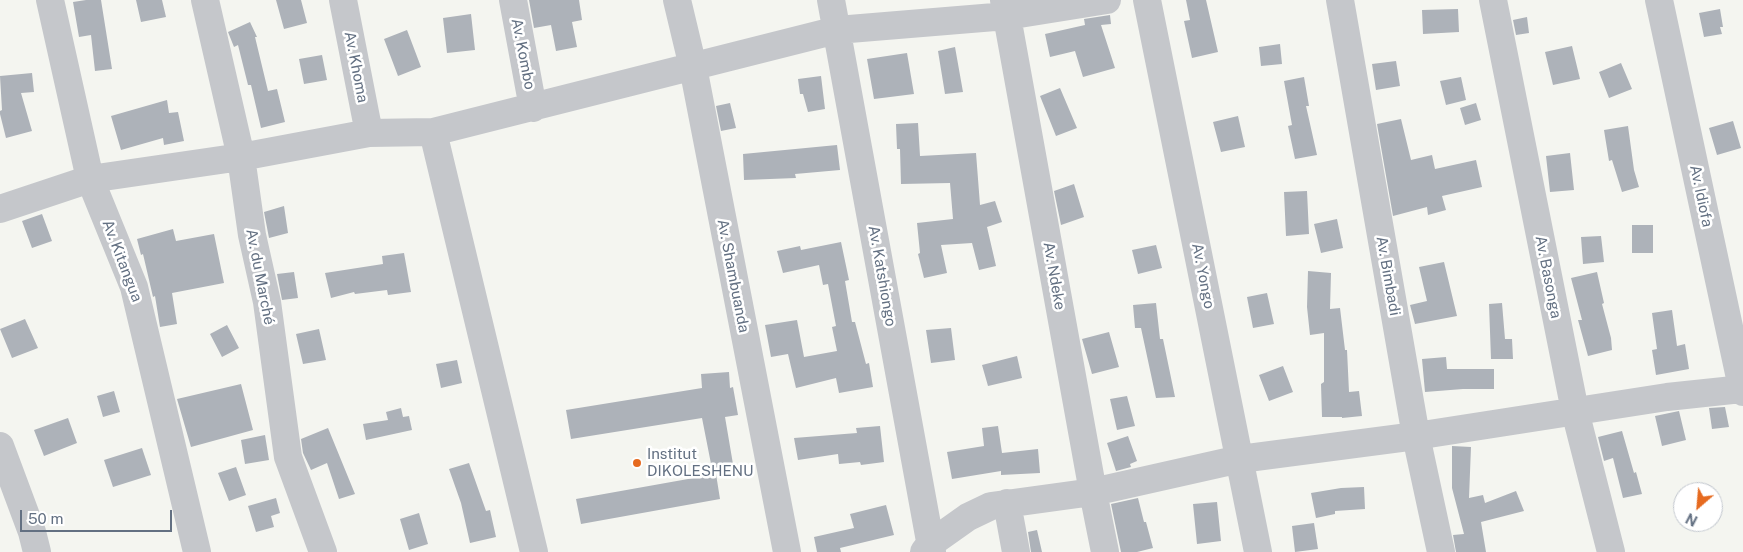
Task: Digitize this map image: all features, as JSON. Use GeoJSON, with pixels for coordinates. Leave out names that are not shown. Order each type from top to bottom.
{"type":"FeatureCollection","features":[{"type":"Feature","properties":{"kind":"street","name":"Av. Kitangua"},"geometry":{"type":"LineString","coordinates":[[50,0],[90,179],[134,287],[197,552]]}},
{"type":"Feature","properties":{"kind":"street","name":"Av. du Marché"},"geometry":{"type":"LineString","coordinates":[[205,0],[240,157],[252,235],[267,302],[288,457],[323,552]]}},
{"type":"Feature","properties":{"kind":"street","name":"Av. Khoma"},"geometry":{"type":"LineString","coordinates":[[344,0],[369,133]]}},
{"type":"Feature","properties":{"kind":"street","name":"Av. Kombo"},"geometry":{"type":"LineString","coordinates":[[513,0],[533,108]]}},
{"type":"Feature","properties":{"kind":"street","name":"Av. Shambuanda"},"geometry":{"type":"LineString","coordinates":[[677,0],[693,67],[787,552]]}},
{"type":"Feature","properties":{"kind":"street","name":"Av. Katshiongo"},"geometry":{"type":"LineString","coordinates":[[831,0],[929,549]]}},
{"type":"Feature","properties":{"kind":"street"},"geometry":{"type":"LineString","coordinates":[[0,209],[90,179],[240,157],[369,133],[432,132],[837,30],[1006,8],[1107,0]]}},
{"type":"Feature","properties":{"kind":"street","name":"Av. Yongo"},"geometry":{"type":"LineString","coordinates":[[1147,0],[1258,552]]}},
{"type":"Feature","properties":{"kind":"street","name":"Av. Bimbadi"},"geometry":{"type":"LineString","coordinates":[[1340,0],[1416,436],[1441,552]]}},
{"type":"Feature","properties":{"kind":"street","name":"Av. Basonga"},"geometry":{"type":"LineString","coordinates":[[1493,0],[1575,410],[1611,552]]}},
{"type":"Feature","properties":{"kind":"street","name":"Av. Idiofa"},"geometry":{"type":"LineString","coordinates":[[1660,0],[1743,390]]}},
{"type":"Feature","properties":{"kind":"street","name":"Av. Ndeke"},"geometry":{"type":"LineString","coordinates":[[1006,8],[1093,492],[1106,552]]}},
{"type":"Feature","properties":{"kind":"street"},"geometry":{"type":"LineString","coordinates":[[432,132],[534,552]]}},
{"type":"Feature","properties":{"kind":"street"},"geometry":{"type":"LineString","coordinates":[[929,549],[968,517],[990,506],[1093,492],[1240,459],[1416,436],[1667,397],[1743,390]]}},
{"type":"Feature","properties":{"kind":"street"},"geometry":{"type":"LineString","coordinates":[[0,446],[32,532],[37,552]]}},
{"type":"Feature","properties":{"kind":"street"},"geometry":{"type":"LineString","coordinates":[[1006,504],[1016,552]]}},
{"type":"Feature","properties":{"kind":"building"},"geometry":{"type":"Polygon","coordinates":[[[101,0],[112,69],[95,71],[91,35],[79,37],[73,2],[101,0]]]}},
{"type":"Feature","properties":{"kind":"building"},"geometry":{"type":"Polygon","coordinates":[[[136,0],[162,0],[166,17],[141,22],[136,0]]]}},
{"type":"Feature","properties":{"kind":"building"},"geometry":{"type":"Polygon","coordinates":[[[276,0],[301,0],[307,23],[284,29],[276,0]]]}},
{"type":"Feature","properties":{"kind":"building"},"geometry":{"type":"Polygon","coordinates":[[[529,0],[579,0],[582,20],[572,22],[577,47],[556,51],[551,25],[534,28],[529,0]]]}},
{"type":"Feature","properties":{"kind":"building"},"geometry":{"type":"Polygon","coordinates":[[[1186,0],[1206,0],[1218,52],[1192,58],[1184,21],[1190,20],[1186,0]]]}},
{"type":"Feature","properties":{"kind":"building"},"geometry":{"type":"Polygon","coordinates":[[[1458,9],[1459,32],[1423,34],[1422,10],[1458,9]]]}},
{"type":"Feature","properties":{"kind":"building"},"geometry":{"type":"Polygon","coordinates":[[[1720,9],[1723,27],[1720,27],[1722,34],[1704,37],[1699,13],[1720,9]]]}},
{"type":"Feature","properties":{"kind":"building"},"geometry":{"type":"Polygon","coordinates":[[[471,14],[475,50],[447,53],[443,18],[471,14]]]}},
{"type":"Feature","properties":{"kind":"building"},"geometry":{"type":"Polygon","coordinates":[[[1110,15],[1111,24],[1101,25],[1115,68],[1083,77],[1075,51],[1050,57],[1045,34],[1085,25],[1084,19],[1110,15]]]}},
{"type":"Feature","properties":{"kind":"building"},"geometry":{"type":"Polygon","coordinates":[[[1527,17],[1529,33],[1516,35],[1513,20],[1527,17]]]}},
{"type":"Feature","properties":{"kind":"building"},"geometry":{"type":"Polygon","coordinates":[[[250,22],[257,37],[255,37],[268,91],[277,89],[285,122],[261,128],[251,85],[248,85],[238,45],[234,47],[228,32],[250,22]]]}},
{"type":"Feature","properties":{"kind":"building"},"geometry":{"type":"Polygon","coordinates":[[[407,30],[421,67],[398,76],[384,39],[407,30]]]}},
{"type":"Feature","properties":{"kind":"building"},"geometry":{"type":"Polygon","coordinates":[[[1280,44],[1282,64],[1261,66],[1259,47],[1280,44]]]}},
{"type":"Feature","properties":{"kind":"building"},"geometry":{"type":"Polygon","coordinates":[[[1572,46],[1580,79],[1553,85],[1545,52],[1572,46]]]}},
{"type":"Feature","properties":{"kind":"building"},"geometry":{"type":"Polygon","coordinates":[[[955,47],[963,92],[945,94],[938,51],[955,47]]]}},
{"type":"Feature","properties":{"kind":"building"},"geometry":{"type":"Polygon","coordinates":[[[907,53],[914,94],[874,99],[867,59],[907,53]]]}},
{"type":"Feature","properties":{"kind":"building"},"geometry":{"type":"Polygon","coordinates":[[[322,55],[327,80],[304,84],[299,59],[322,55]]]}},
{"type":"Feature","properties":{"kind":"building"},"geometry":{"type":"Polygon","coordinates":[[[1396,61],[1400,86],[1376,90],[1372,64],[1396,61]]]}},
{"type":"Feature","properties":{"kind":"building"},"geometry":{"type":"Polygon","coordinates":[[[1621,63],[1632,89],[1609,98],[1599,72],[1621,63]]]}},
{"type":"Feature","properties":{"kind":"building"},"geometry":{"type":"Polygon","coordinates":[[[32,73],[34,92],[21,93],[32,131],[6,138],[0,114],[2,110],[0,76],[32,73]]]}},
{"type":"Feature","properties":{"kind":"building"},"geometry":{"type":"Polygon","coordinates":[[[821,76],[825,109],[808,112],[803,94],[800,94],[798,79],[821,76]]]}},
{"type":"Feature","properties":{"kind":"building"},"geometry":{"type":"Polygon","coordinates":[[[1304,77],[1309,106],[1306,106],[1317,155],[1295,159],[1288,126],[1292,125],[1284,81],[1304,77]]]}},
{"type":"Feature","properties":{"kind":"building"},"geometry":{"type":"Polygon","coordinates":[[[1461,77],[1466,100],[1446,105],[1440,81],[1461,77]]]}},
{"type":"Feature","properties":{"kind":"building"},"geometry":{"type":"Polygon","coordinates":[[[1060,88],[1077,128],[1056,136],[1040,96],[1060,88]]]}},
{"type":"Feature","properties":{"kind":"building"},"geometry":{"type":"Polygon","coordinates":[[[167,100],[169,113],[178,112],[184,141],[164,145],[163,138],[121,150],[111,116],[167,100]]]}},
{"type":"Feature","properties":{"kind":"building"},"geometry":{"type":"Polygon","coordinates":[[[730,103],[736,128],[721,131],[716,106],[730,103]]]}},
{"type":"Feature","properties":{"kind":"building"},"geometry":{"type":"Polygon","coordinates":[[[1476,103],[1481,120],[1465,125],[1460,108],[1476,103]]]}},
{"type":"Feature","properties":{"kind":"building"},"geometry":{"type":"Polygon","coordinates":[[[1238,116],[1245,147],[1221,152],[1213,122],[1238,116]]]}},
{"type":"Feature","properties":{"kind":"building"},"geometry":{"type":"Polygon","coordinates":[[[1401,119],[1411,160],[1432,155],[1435,169],[1476,160],[1482,187],[1442,196],[1446,210],[1428,215],[1427,207],[1393,216],[1377,124],[1401,119]]]}},
{"type":"Feature","properties":{"kind":"building"},"geometry":{"type":"Polygon","coordinates":[[[1733,121],[1741,148],[1717,155],[1709,128],[1733,121]]]}},
{"type":"Feature","properties":{"kind":"building"},"geometry":{"type":"Polygon","coordinates":[[[918,123],[920,156],[976,153],[980,205],[995,201],[1002,222],[987,227],[996,266],[979,270],[972,243],[941,245],[947,273],[924,278],[918,254],[920,253],[917,223],[953,219],[950,183],[901,184],[900,149],[897,149],[896,124],[918,123]]]}},
{"type":"Feature","properties":{"kind":"building"},"geometry":{"type":"Polygon","coordinates":[[[1628,126],[1634,170],[1639,187],[1622,192],[1612,160],[1609,161],[1604,130],[1628,126]]]}},
{"type":"Feature","properties":{"kind":"building"},"geometry":{"type":"Polygon","coordinates":[[[837,145],[840,170],[795,174],[796,178],[744,180],[743,154],[837,145]]]}},
{"type":"Feature","properties":{"kind":"building"},"geometry":{"type":"Polygon","coordinates":[[[1570,153],[1574,190],[1550,192],[1546,156],[1570,153]]]}},
{"type":"Feature","properties":{"kind":"building"},"geometry":{"type":"Polygon","coordinates":[[[1074,184],[1084,217],[1061,225],[1054,191],[1074,184]]]}},
{"type":"Feature","properties":{"kind":"building"},"geometry":{"type":"Polygon","coordinates":[[[1307,191],[1309,234],[1286,236],[1284,192],[1307,191]]]}},
{"type":"Feature","properties":{"kind":"building"},"geometry":{"type":"Polygon","coordinates":[[[284,206],[288,233],[269,238],[264,212],[284,206]]]}},
{"type":"Feature","properties":{"kind":"building"},"geometry":{"type":"Polygon","coordinates":[[[42,214],[52,241],[32,248],[22,221],[42,214]]]}},
{"type":"Feature","properties":{"kind":"building"},"geometry":{"type":"Polygon","coordinates":[[[1337,219],[1343,248],[1321,253],[1314,224],[1337,219]]]}},
{"type":"Feature","properties":{"kind":"building"},"geometry":{"type":"Polygon","coordinates":[[[1632,225],[1653,225],[1653,253],[1632,253],[1632,225]]]}},
{"type":"Feature","properties":{"kind":"building"},"geometry":{"type":"Polygon","coordinates":[[[173,229],[176,241],[214,234],[224,283],[172,293],[177,324],[160,327],[155,296],[153,297],[143,254],[141,255],[137,239],[173,229]]]}},
{"type":"Feature","properties":{"kind":"building"},"geometry":{"type":"Polygon","coordinates":[[[1601,236],[1604,262],[1583,264],[1581,237],[1601,236]]]}},
{"type":"Feature","properties":{"kind":"building"},"geometry":{"type":"Polygon","coordinates":[[[841,242],[849,280],[845,281],[852,322],[855,322],[866,364],[869,363],[873,387],[839,393],[836,378],[796,388],[788,354],[771,357],[765,325],[797,320],[804,357],[837,351],[832,327],[836,326],[828,284],[823,285],[819,265],[783,273],[777,251],[800,246],[801,250],[841,242]]]}},
{"type":"Feature","properties":{"kind":"building"},"geometry":{"type":"Polygon","coordinates":[[[1156,245],[1162,268],[1138,274],[1132,250],[1156,245]]]}},
{"type":"Feature","properties":{"kind":"building"},"geometry":{"type":"Polygon","coordinates":[[[404,253],[411,292],[388,295],[387,290],[355,294],[354,292],[331,298],[325,273],[383,264],[382,256],[404,253]]]}},
{"type":"Feature","properties":{"kind":"building"},"geometry":{"type":"Polygon","coordinates":[[[1444,262],[1457,316],[1415,324],[1410,305],[1427,301],[1419,267],[1444,262]]]}},
{"type":"Feature","properties":{"kind":"building"},"geometry":{"type":"Polygon","coordinates":[[[1308,271],[1331,273],[1330,309],[1340,308],[1345,350],[1347,350],[1349,392],[1359,391],[1362,416],[1322,417],[1321,384],[1324,382],[1324,333],[1310,335],[1307,307],[1308,271]]]}},
{"type":"Feature","properties":{"kind":"building"},"geometry":{"type":"Polygon","coordinates":[[[294,272],[298,298],[282,300],[277,274],[294,272]]]}},
{"type":"Feature","properties":{"kind":"building"},"geometry":{"type":"Polygon","coordinates":[[[1597,272],[1612,350],[1588,356],[1578,320],[1582,320],[1571,278],[1597,272]]]}},
{"type":"Feature","properties":{"kind":"building"},"geometry":{"type":"Polygon","coordinates":[[[1267,293],[1274,324],[1253,328],[1247,297],[1267,293]]]}},
{"type":"Feature","properties":{"kind":"building"},"geometry":{"type":"Polygon","coordinates":[[[1156,303],[1160,339],[1163,339],[1175,397],[1156,398],[1141,328],[1135,328],[1133,305],[1156,303]]]}},
{"type":"Feature","properties":{"kind":"building"},"geometry":{"type":"Polygon","coordinates":[[[1502,303],[1505,339],[1512,339],[1513,359],[1491,359],[1489,304],[1502,303]]]}},
{"type":"Feature","properties":{"kind":"building"},"geometry":{"type":"Polygon","coordinates":[[[1672,310],[1677,346],[1685,344],[1689,369],[1656,375],[1652,350],[1657,349],[1652,313],[1672,310]]]}},
{"type":"Feature","properties":{"kind":"building"},"geometry":{"type":"Polygon","coordinates":[[[25,319],[38,348],[12,358],[0,329],[25,319]]]}},
{"type":"Feature","properties":{"kind":"building"},"geometry":{"type":"Polygon","coordinates":[[[227,325],[239,348],[222,357],[210,334],[227,325]]]}},
{"type":"Feature","properties":{"kind":"building"},"geometry":{"type":"Polygon","coordinates":[[[951,328],[955,360],[931,363],[926,330],[951,328]]]}},
{"type":"Feature","properties":{"kind":"building"},"geometry":{"type":"Polygon","coordinates":[[[319,329],[326,360],[303,364],[296,334],[319,329]]]}},
{"type":"Feature","properties":{"kind":"building"},"geometry":{"type":"Polygon","coordinates":[[[1109,332],[1119,367],[1092,374],[1082,339],[1109,332]]]}},
{"type":"Feature","properties":{"kind":"building"},"geometry":{"type":"Polygon","coordinates":[[[1017,356],[1022,378],[988,386],[982,365],[1017,356]]]}},
{"type":"Feature","properties":{"kind":"building"},"geometry":{"type":"Polygon","coordinates":[[[1446,357],[1447,369],[1494,369],[1494,389],[1425,392],[1422,359],[1446,357]]]}},
{"type":"Feature","properties":{"kind":"building"},"geometry":{"type":"Polygon","coordinates":[[[457,360],[462,383],[441,388],[436,364],[457,360]]]}},
{"type":"Feature","properties":{"kind":"building"},"geometry":{"type":"Polygon","coordinates":[[[1283,366],[1293,392],[1269,401],[1259,375],[1283,366]]]}},
{"type":"Feature","properties":{"kind":"building"},"geometry":{"type":"Polygon","coordinates":[[[729,372],[730,388],[733,387],[738,415],[725,417],[734,470],[713,474],[702,418],[571,439],[566,410],[702,388],[701,374],[729,372]]]}},
{"type":"Feature","properties":{"kind":"building"},"geometry":{"type":"Polygon","coordinates":[[[241,384],[253,430],[191,447],[177,399],[241,384]]]}},
{"type":"Feature","properties":{"kind":"building"},"geometry":{"type":"Polygon","coordinates":[[[114,391],[120,412],[103,417],[97,396],[114,391]]]}},
{"type":"Feature","properties":{"kind":"building"},"geometry":{"type":"Polygon","coordinates":[[[1127,396],[1135,426],[1117,430],[1110,399],[1127,396]]]}},
{"type":"Feature","properties":{"kind":"building"},"geometry":{"type":"Polygon","coordinates":[[[1725,407],[1729,427],[1712,429],[1709,408],[1725,407]]]}},
{"type":"Feature","properties":{"kind":"building"},"geometry":{"type":"Polygon","coordinates":[[[401,408],[403,417],[409,416],[412,430],[366,440],[363,424],[388,420],[386,412],[401,408]]]}},
{"type":"Feature","properties":{"kind":"building"},"geometry":{"type":"Polygon","coordinates":[[[1679,411],[1686,440],[1662,446],[1655,416],[1679,411]]]}},
{"type":"Feature","properties":{"kind":"building"},"geometry":{"type":"Polygon","coordinates":[[[68,418],[77,443],[44,456],[34,430],[68,418]]]}},
{"type":"Feature","properties":{"kind":"building"},"geometry":{"type":"Polygon","coordinates":[[[880,426],[884,462],[861,465],[860,462],[839,464],[838,454],[798,460],[794,438],[857,433],[856,428],[880,426]]]}},
{"type":"Feature","properties":{"kind":"building"},"geometry":{"type":"Polygon","coordinates":[[[998,426],[1002,453],[1038,449],[1040,473],[1001,475],[1001,471],[952,479],[947,452],[984,446],[982,428],[998,426]]]}},
{"type":"Feature","properties":{"kind":"building"},"geometry":{"type":"Polygon","coordinates":[[[328,428],[355,494],[339,499],[327,463],[311,470],[303,453],[301,439],[328,428]]]}},
{"type":"Feature","properties":{"kind":"building"},"geometry":{"type":"Polygon","coordinates":[[[1622,431],[1642,494],[1623,498],[1613,458],[1604,461],[1598,437],[1622,431]]]}},
{"type":"Feature","properties":{"kind":"building"},"geometry":{"type":"Polygon","coordinates":[[[265,435],[269,460],[245,464],[241,440],[265,435]]]}},
{"type":"Feature","properties":{"kind":"building"},"geometry":{"type":"Polygon","coordinates":[[[1128,436],[1137,461],[1130,464],[1131,467],[1116,471],[1107,443],[1128,436]]]}},
{"type":"Feature","properties":{"kind":"building"},"geometry":{"type":"Polygon","coordinates":[[[1452,446],[1471,447],[1469,498],[1483,495],[1485,503],[1516,491],[1524,511],[1481,522],[1486,552],[1456,552],[1453,535],[1464,534],[1452,488],[1452,446]]]}},
{"type":"Feature","properties":{"kind":"building"},"geometry":{"type":"Polygon","coordinates":[[[142,448],[151,475],[113,487],[104,460],[142,448]]]}},
{"type":"Feature","properties":{"kind":"building"},"geometry":{"type":"Polygon","coordinates":[[[469,463],[486,511],[490,510],[496,537],[470,543],[461,503],[449,469],[469,463]]]}},
{"type":"Feature","properties":{"kind":"building"},"geometry":{"type":"Polygon","coordinates":[[[236,467],[246,495],[229,501],[218,473],[236,467]]]}},
{"type":"Feature","properties":{"kind":"building"},"geometry":{"type":"Polygon","coordinates":[[[716,474],[720,499],[581,524],[576,499],[716,474]]]}},
{"type":"Feature","properties":{"kind":"building"},"geometry":{"type":"Polygon","coordinates":[[[1364,487],[1365,509],[1335,511],[1335,514],[1316,518],[1311,493],[1341,488],[1364,487]]]}},
{"type":"Feature","properties":{"kind":"building"},"geometry":{"type":"Polygon","coordinates":[[[276,498],[280,513],[271,516],[274,527],[256,532],[248,506],[276,498]]]}},
{"type":"Feature","properties":{"kind":"building"},"geometry":{"type":"Polygon","coordinates":[[[1138,498],[1153,548],[1137,552],[1121,552],[1111,504],[1138,498]]]}},
{"type":"Feature","properties":{"kind":"building"},"geometry":{"type":"Polygon","coordinates":[[[1217,502],[1221,541],[1197,544],[1193,504],[1217,502]]]}},
{"type":"Feature","properties":{"kind":"building"},"geometry":{"type":"Polygon","coordinates":[[[886,505],[894,535],[840,548],[841,552],[817,552],[814,537],[854,528],[850,514],[886,505]]]}},
{"type":"Feature","properties":{"kind":"building"},"geometry":{"type":"Polygon","coordinates":[[[419,513],[428,544],[409,550],[400,519],[419,513]]]}},
{"type":"Feature","properties":{"kind":"building"},"geometry":{"type":"Polygon","coordinates":[[[1314,523],[1318,549],[1295,552],[1292,526],[1314,523]]]}},
{"type":"Feature","properties":{"kind":"building"},"geometry":{"type":"Polygon","coordinates":[[[1037,530],[1042,552],[1031,552],[1028,532],[1037,530]]]}},
{"type":"Feature","properties":{"kind":"place","name":"Institut DIKOLESHENU"},"geometry":{"type":"Point","coordinates":[637,463]}}]}
